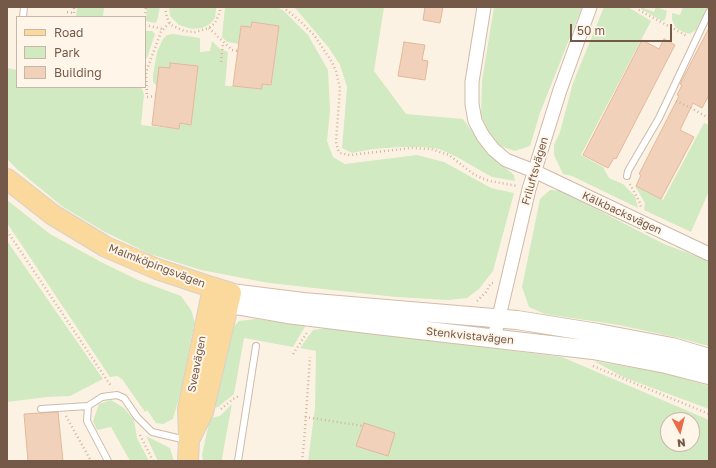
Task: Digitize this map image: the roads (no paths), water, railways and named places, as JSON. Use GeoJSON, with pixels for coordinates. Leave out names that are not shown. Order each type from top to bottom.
{"type":"FeatureCollection","features":[{"type":"Feature","properties":{"kind":"main road","name":"Malmköpingsvägen"},"geometry":{"type":"LineString","coordinates":[[7,179],[53,215],[106,246],[221,296]]}},
{"type":"Feature","properties":{"kind":"main road","name":"Malmköpingsvägen"},"geometry":{"type":"LineString","coordinates":[[7,189],[48,224],[100,256],[151,279],[221,296]]}},
{"type":"Feature","properties":{"kind":"main road","name":"Stenkvistavägen"},"geometry":{"type":"LineString","coordinates":[[221,296],[497,318],[598,333],[672,347],[709,358]]}},
{"type":"Feature","properties":{"kind":"main road","name":"Stenkvistavägen"},"geometry":{"type":"LineString","coordinates":[[221,296],[287,314],[593,350],[666,364],[709,375]]}},
{"type":"Feature","properties":{"kind":"main road","name":"Sveavägen"},"geometry":{"type":"LineString","coordinates":[[188,461],[189,440],[203,412],[221,296]]}},
{"type":"Feature","properties":{"kind":"street","name":"Kälkbacksvägen"},"geometry":{"type":"LineString","coordinates":[[484,7],[472,82],[472,104],[475,121],[483,136],[493,149],[506,160],[709,254]]}},
{"type":"Feature","properties":{"kind":"street","name":"Friluftsvägen"},"geometry":{"type":"LineString","coordinates":[[494,338],[497,318],[529,189],[560,90],[590,7]]}},
{"type":"Feature","properties":{"kind":"lane"},"geometry":{"type":"LineString","coordinates":[[627,176],[628,171],[654,128],[709,12]]}},
{"type":"Feature","properties":{"kind":"lane"},"geometry":{"type":"LineString","coordinates":[[238,461],[256,346]]}},
{"type":"Feature","properties":{"kind":"lane"},"geometry":{"type":"LineString","coordinates":[[41,409],[88,406],[102,397],[117,395],[124,398],[137,417],[152,432],[189,440]]}},
{"type":"Feature","properties":{"kind":"lane"},"geometry":{"type":"LineString","coordinates":[[88,406],[87,421],[108,461]]}}]}
